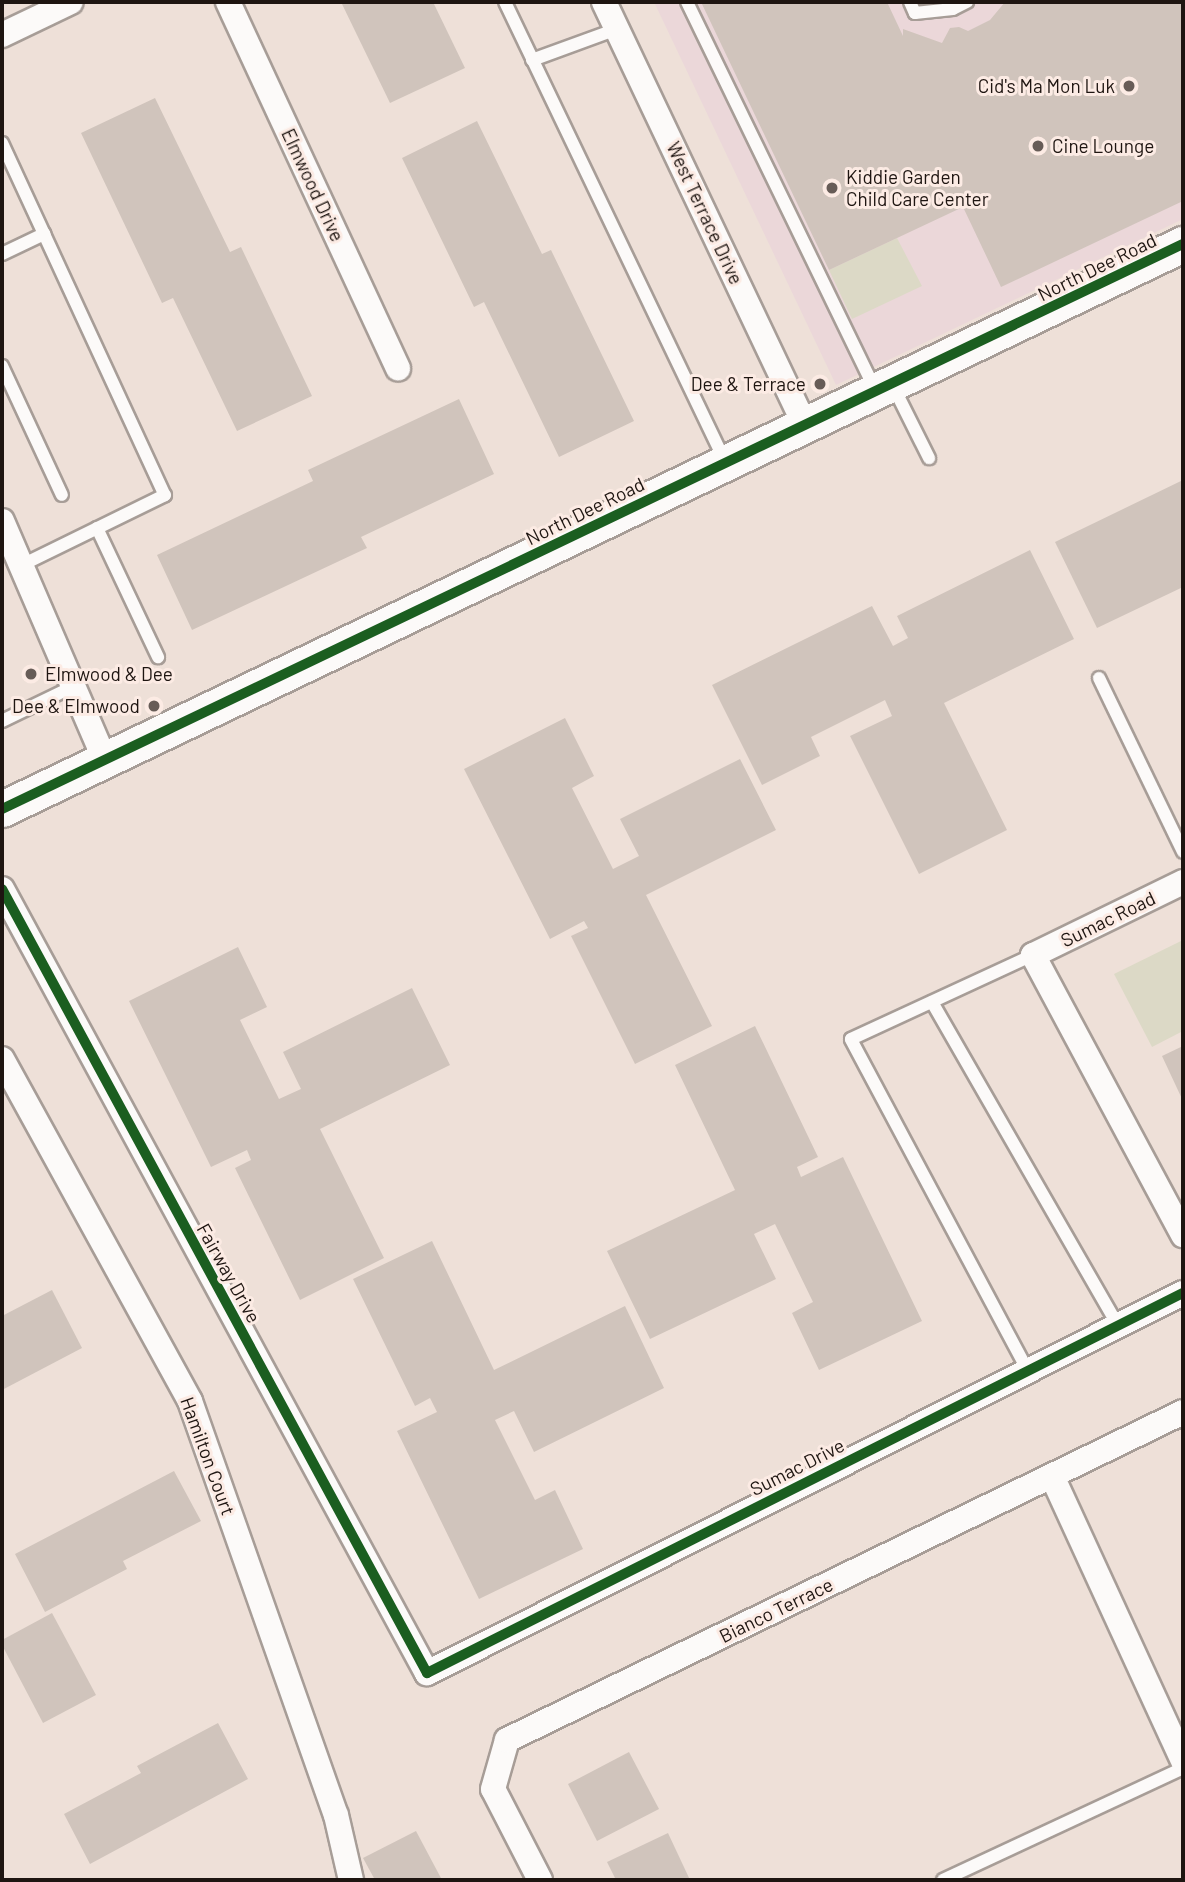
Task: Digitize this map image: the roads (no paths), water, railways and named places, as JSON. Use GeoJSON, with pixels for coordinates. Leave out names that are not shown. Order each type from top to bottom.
{"type":"FeatureCollection","features":[{"type":"Feature","properties":{"kind":"street"},"geometry":{"type":"LineString","coordinates":[[2,35],[71,2]]}},
{"type":"Feature","properties":{"kind":"street","name":"Elmwood Drive"},"geometry":{"type":"LineString","coordinates":[[228,2],[398,369]]}},
{"type":"Feature","properties":{"kind":"street","name":"West Terrace Drive"},"geometry":{"type":"LineString","coordinates":[[604,2],[805,425]]}},
{"type":"Feature","properties":{"kind":"street","name":"North Dee Road"},"geometry":{"type":"LineString","coordinates":[[2,809],[1183,244]]}},
{"type":"Feature","properties":{"kind":"street"},"geometry":{"type":"LineString","coordinates":[[2,522],[23,565],[105,760]]}},
{"type":"Feature","properties":{"kind":"street","name":"Sumac Road"},"geometry":{"type":"LineString","coordinates":[[1033,955],[1183,882]]}},
{"type":"Feature","properties":{"kind":"street","name":"Fairway Drive"},"geometry":{"type":"LineString","coordinates":[[2,889],[427,1673]]}},
{"type":"Feature","properties":{"kind":"street"},"geometry":{"type":"LineString","coordinates":[[1033,955],[1183,1235]]}},
{"type":"Feature","properties":{"kind":"street","name":"Hamilton Court"},"geometry":{"type":"LineString","coordinates":[[2,1059],[190,1401],[336,1815],[351,1880]]}},
{"type":"Feature","properties":{"kind":"street","name":"Sumac Drive"},"geometry":{"type":"LineString","coordinates":[[427,1673],[1183,1293]]}},
{"type":"Feature","properties":{"kind":"street","name":"Bianco Terrace"},"geometry":{"type":"LineString","coordinates":[[540,1880],[493,1789],[507,1740],[1183,1412]]}},
{"type":"Feature","properties":{"kind":"street"},"geometry":{"type":"LineString","coordinates":[[1052,1476],[1183,1761]]}},
{"type":"Feature","properties":{"kind":"lane"},"geometry":{"type":"LineString","coordinates":[[505,2],[726,463]]}},
{"type":"Feature","properties":{"kind":"lane"},"geometry":{"type":"LineString","coordinates":[[687,2],[884,388],[929,458]]}},
{"type":"Feature","properties":{"kind":"lane"},"geometry":{"type":"LineString","coordinates":[[911,2],[915,13],[953,9],[967,2]]}},
{"type":"Feature","properties":{"kind":"lane"},"geometry":{"type":"LineString","coordinates":[[533,60],[617,29]]}},
{"type":"Feature","properties":{"kind":"lane"},"geometry":{"type":"LineString","coordinates":[[2,143],[165,495],[23,565]]}},
{"type":"Feature","properties":{"kind":"lane"},"geometry":{"type":"LineString","coordinates":[[2,254],[44,234]]}},
{"type":"Feature","properties":{"kind":"lane"},"geometry":{"type":"LineString","coordinates":[[2,366],[62,495]]}},
{"type":"Feature","properties":{"kind":"lane"},"geometry":{"type":"LineString","coordinates":[[97,528],[158,657]]}},
{"type":"Feature","properties":{"kind":"lane"},"geometry":{"type":"LineString","coordinates":[[1099,678],[1183,852]]}},
{"type":"Feature","properties":{"kind":"lane"},"geometry":{"type":"LineString","coordinates":[[2,721],[74,686]]}},
{"type":"Feature","properties":{"kind":"lane"},"geometry":{"type":"LineString","coordinates":[[1028,1371],[850,1039],[1033,955]]}},
{"type":"Feature","properties":{"kind":"lane"},"geometry":{"type":"LineString","coordinates":[[932,1002],[1118,1326]]}},
{"type":"Feature","properties":{"kind":"lane"},"geometry":{"type":"LineString","coordinates":[[943,1880],[1183,1768]]}},
{"type":"Feature","properties":{"kind":"place","name":"Cid's Ma Mon Luk"},"geometry":{"type":"Point","coordinates":[1129,86]}},
{"type":"Feature","properties":{"kind":"place","name":"Cine Lounge"},"geometry":{"type":"Point","coordinates":[1038,146]}},
{"type":"Feature","properties":{"kind":"place","name":"Kiddie Garden Child Care Center"},"geometry":{"type":"Point","coordinates":[832,188]}},
{"type":"Feature","properties":{"kind":"place","name":"Dee & Terrace"},"geometry":{"type":"Point","coordinates":[820,384]}},
{"type":"Feature","properties":{"kind":"place","name":"Elmwood & Dee"},"geometry":{"type":"Point","coordinates":[31,674]}},
{"type":"Feature","properties":{"kind":"place","name":"Dee & Elmwood"},"geometry":{"type":"Point","coordinates":[154,706]}}]}
